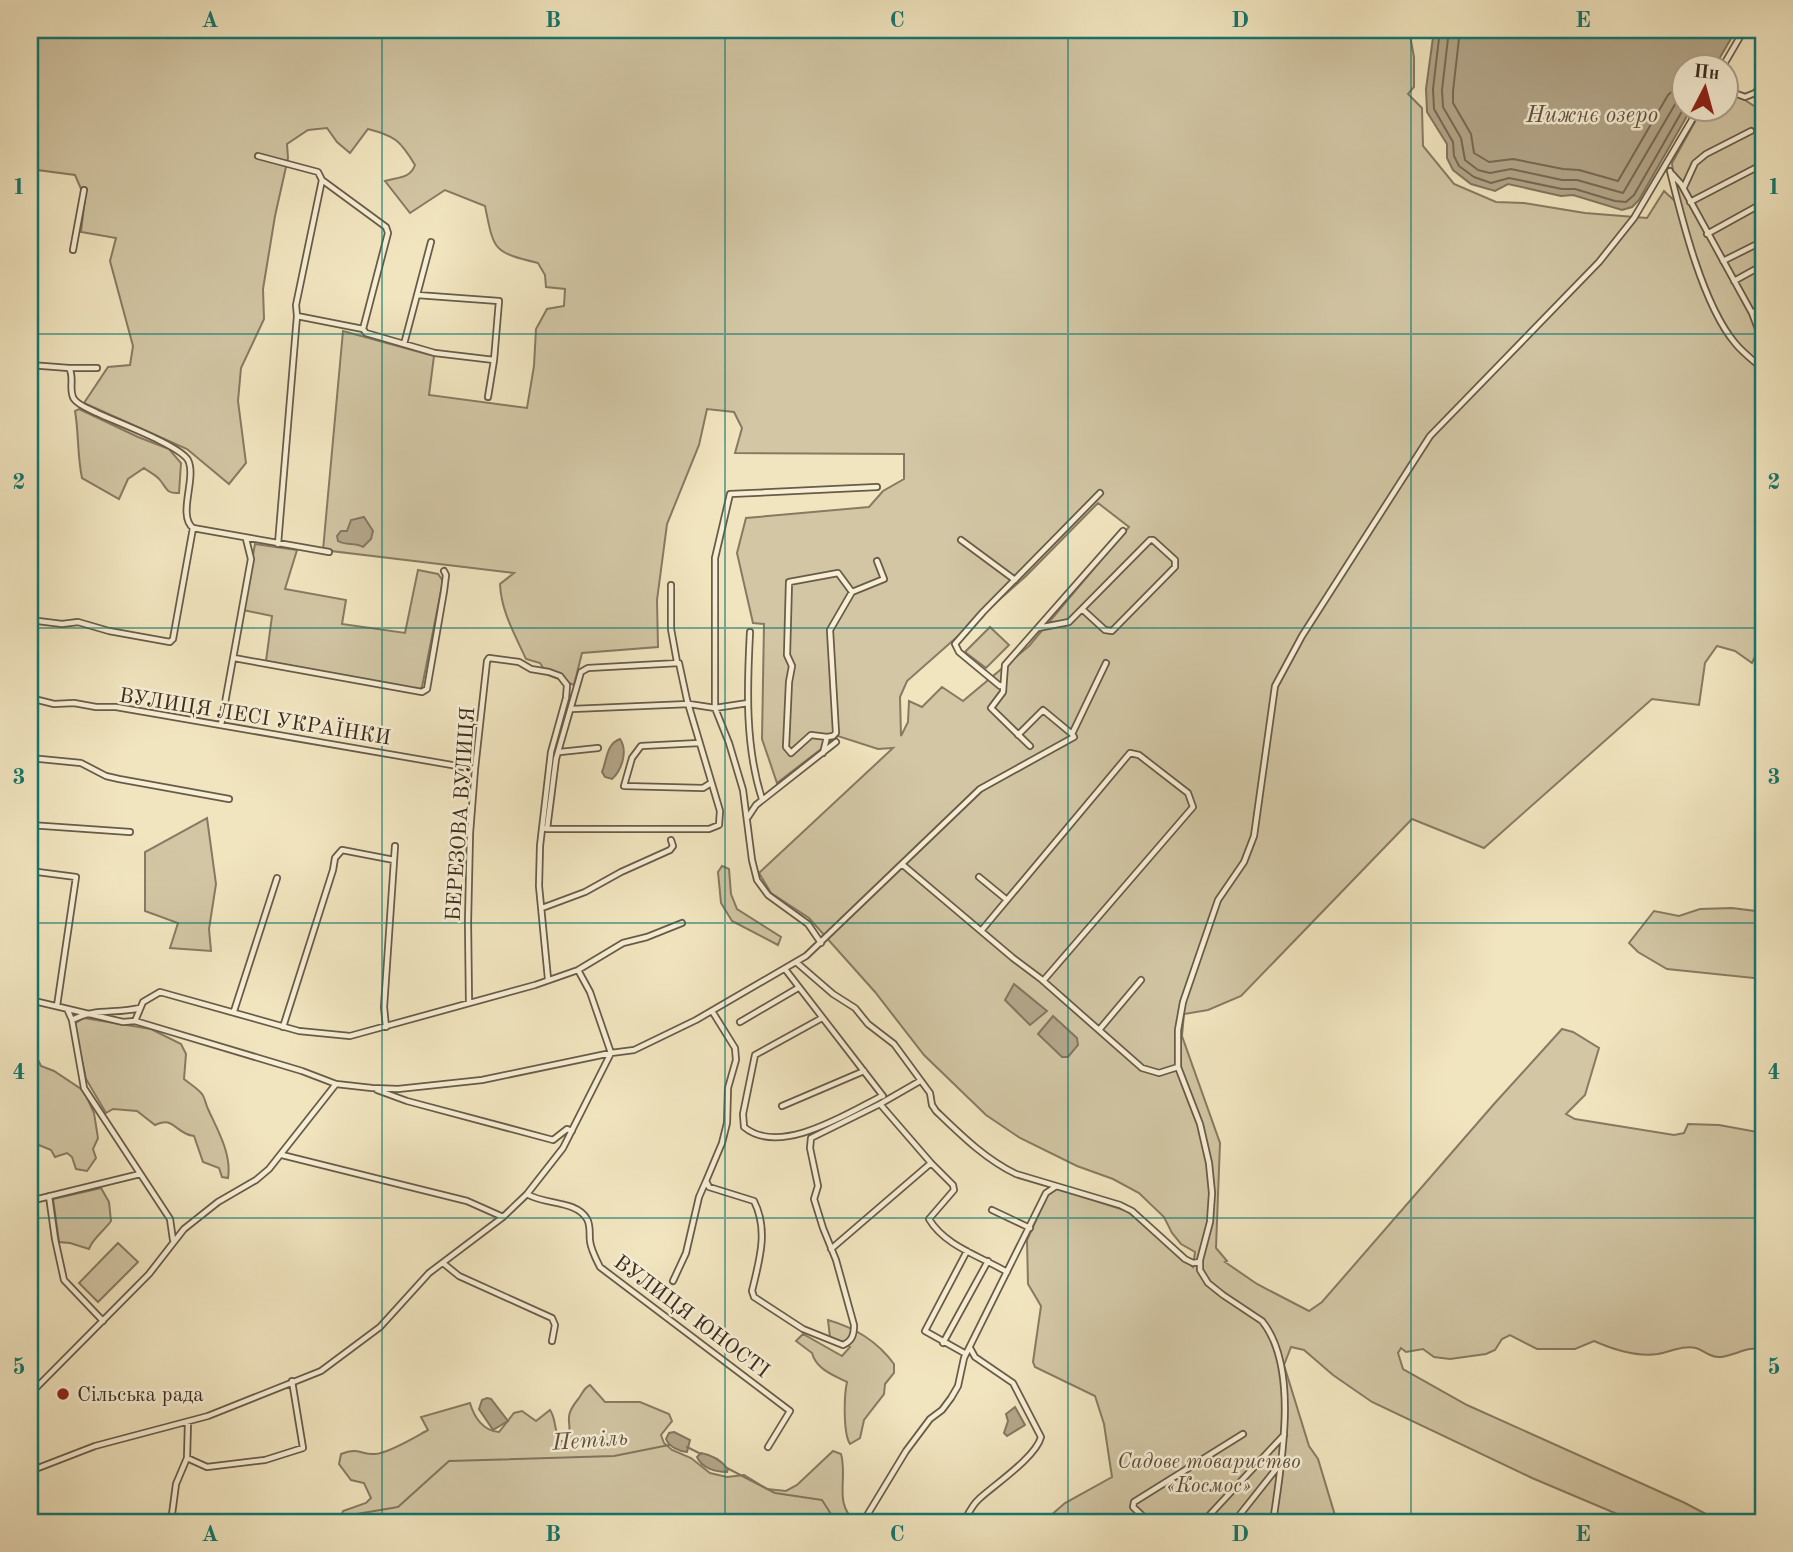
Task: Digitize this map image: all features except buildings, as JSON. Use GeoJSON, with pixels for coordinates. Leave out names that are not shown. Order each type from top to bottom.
{"type":"FeatureCollection","features":[{"type":"Feature","properties":{"kind":"street"},"geometry":{"type":"LineString","coordinates":[[1731,52],[1744,30]]}},
{"type":"Feature","properties":{"kind":"street"},"geometry":{"type":"LineString","coordinates":[[1741,96],[1745,97],[1755,93],[1763,84]]}},
{"type":"Feature","properties":{"kind":"street"},"geometry":{"type":"LineString","coordinates":[[1273,1522],[1284,1434],[1285,1395],[1270,1333],[1262,1321],[1202,1276],[1199,1262],[1211,1213],[1209,1163],[1200,1124],[1178,1067],[1178,1030],[1183,1002],[1218,900],[1244,862],[1254,836],[1275,686],[1288,660],[1430,436],[1599,262],[1634,218],[1691,122]]}},
{"type":"Feature","properties":{"kind":"street"},"geometry":{"type":"LineString","coordinates":[[1683,188],[1695,163],[1706,154],[1751,131]]}},
{"type":"Feature","properties":{"kind":"street"},"geometry":{"type":"LineString","coordinates":[[258,156],[318,172],[322,180],[386,227],[388,233],[363,329]]}},
{"type":"Feature","properties":{"kind":"street"},"geometry":{"type":"LineString","coordinates":[[1690,202],[1763,164]]}},
{"type":"Feature","properties":{"kind":"street"},"geometry":{"type":"LineString","coordinates":[[1667,165],[1683,188],[1752,313],[1763,342]]}},
{"type":"Feature","properties":{"kind":"street"},"geometry":{"type":"LineString","coordinates":[[1670,171],[1682,220],[1703,284],[1723,326],[1735,344],[1763,369]]}},
{"type":"Feature","properties":{"kind":"street"},"geometry":{"type":"LineString","coordinates":[[278,544],[296,305],[322,180]]}},
{"type":"Feature","properties":{"kind":"street"},"geometry":{"type":"LineString","coordinates":[[73,250],[85,190]]}},
{"type":"Feature","properties":{"kind":"street"},"geometry":{"type":"LineString","coordinates":[[1707,234],[1763,203]]}},
{"type":"Feature","properties":{"kind":"street"},"geometry":{"type":"LineString","coordinates":[[1723,261],[1763,241]]}},
{"type":"Feature","properties":{"kind":"street"},"geometry":{"type":"LineString","coordinates":[[404,344],[431,242]]}},
{"type":"Feature","properties":{"kind":"street"},"geometry":{"type":"LineString","coordinates":[[1734,281],[1763,265]]}},
{"type":"Feature","properties":{"kind":"street"},"geometry":{"type":"LineString","coordinates":[[417,295],[499,301],[488,397]]}},
{"type":"Feature","properties":{"kind":"street"},"geometry":{"type":"LineString","coordinates":[[1752,313],[1763,307]]}},
{"type":"Feature","properties":{"kind":"street"},"geometry":{"type":"LineString","coordinates":[[297,316],[363,329],[366,333],[435,353],[494,360]]}},
{"type":"Feature","properties":{"kind":"street"},"geometry":{"type":"LineString","coordinates":[[30,383],[31,365],[97,368]]}},
{"type":"Feature","properties":{"kind":"street"},"geometry":{"type":"LineString","coordinates":[[69,368],[72,372],[72,395],[78,402],[126,427],[173,446],[187,460],[190,468],[187,516],[189,524],[194,528],[329,552]]}},
{"type":"Feature","properties":{"kind":"street"},"geometry":{"type":"LineString","coordinates":[[821,943],[808,924],[762,888],[754,871],[743,790],[715,708],[715,558],[730,494],[877,487]]}},
{"type":"Feature","properties":{"kind":"street"},"geometry":{"type":"LineString","coordinates":[[1002,685],[959,652],[955,644],[1100,493]]}},
{"type":"Feature","properties":{"kind":"street"},"geometry":{"type":"LineString","coordinates":[[30,620],[62,624],[78,622],[170,642],[173,639],[194,528]]}},
{"type":"Feature","properties":{"kind":"street"},"geometry":{"type":"LineString","coordinates":[[1030,746],[991,708],[1003,692],[1005,665],[1123,531]]}},
{"type":"Feature","properties":{"kind":"street"},"geometry":{"type":"LineString","coordinates":[[221,725],[251,554],[245,538]]}},
{"type":"Feature","properties":{"kind":"street"},"geometry":{"type":"LineString","coordinates":[[961,540],[1015,580]]}},
{"type":"Feature","properties":{"kind":"street"},"geometry":{"type":"LineString","coordinates":[[1038,628],[1069,622],[1082,608],[1150,540],[1175,560],[1175,566],[1112,631],[1105,630],[1082,608]]}},
{"type":"Feature","properties":{"kind":"street"},"geometry":{"type":"LineString","coordinates":[[852,592],[838,573],[789,582],[787,655],[792,666],[786,747],[791,753],[811,735],[827,737],[836,733],[830,630],[852,592],[884,579],[877,561]]}},
{"type":"Feature","properties":{"kind":"street"},"geometry":{"type":"LineString","coordinates":[[234,658],[422,692],[427,689],[444,591],[444,570]]}},
{"type":"Feature","properties":{"kind":"street"},"geometry":{"type":"LineString","coordinates":[[545,828],[715,828],[719,825],[720,811],[677,662],[671,629],[671,585]]}},
{"type":"Feature","properties":{"kind":"street"},"geometry":{"type":"LineString","coordinates":[[750,632],[748,704],[751,752],[762,799]]}},
{"type":"Feature","properties":{"kind":"street","name":"БЕРЕЗОВА ВУЛИЦЯ"},"geometry":{"type":"LineString","coordinates":[[469,1003],[468,873],[475,769],[489,659],[519,662],[531,669],[560,676],[567,685],[551,752],[545,828]]}},
{"type":"Feature","properties":{"kind":"street"},"geometry":{"type":"LineString","coordinates":[[548,979],[539,886],[553,775],[579,676],[588,668],[677,662]]}},
{"type":"Feature","properties":{"kind":"street"},"geometry":{"type":"LineString","coordinates":[[30,1000],[123,1021],[135,1021],[302,1071],[336,1084],[372,1088],[398,1089],[482,1080],[634,1050],[712,1011],[796,962],[821,943],[848,914],[903,865],[954,811],[981,789],[1074,737],[1072,734],[1106,663]]}},
{"type":"Feature","properties":{"kind":"street","name":"ВУЛИЦЯ ЛЕСІ УКРАЇНКИ"},"geometry":{"type":"LineString","coordinates":[[30,698],[54,704],[74,703],[96,708],[116,706],[475,769]]}},
{"type":"Feature","properties":{"kind":"street"},"geometry":{"type":"LineString","coordinates":[[572,709],[689,704],[715,708],[748,704]]}},
{"type":"Feature","properties":{"kind":"street"},"geometry":{"type":"LineString","coordinates":[[1018,735],[1043,710],[1072,734]]}},
{"type":"Feature","properties":{"kind":"street"},"geometry":{"type":"LineString","coordinates":[[823,753],[827,737]]}},
{"type":"Feature","properties":{"kind":"street"},"geometry":{"type":"LineString","coordinates":[[748,818],[762,799],[836,742]]}},
{"type":"Feature","properties":{"kind":"street"},"geometry":{"type":"LineString","coordinates":[[700,743],[642,746],[632,758],[624,786],[703,788],[711,783]]}},
{"type":"Feature","properties":{"kind":"street"},"geometry":{"type":"LineString","coordinates":[[560,752],[598,748]]}},
{"type":"Feature","properties":{"kind":"street"},"geometry":{"type":"LineString","coordinates":[[981,931],[1130,753],[1139,755],[1188,793],[1193,807],[1044,981]]}},
{"type":"Feature","properties":{"kind":"street"},"geometry":{"type":"LineString","coordinates":[[30,758],[81,763],[106,776],[229,799]]}},
{"type":"Feature","properties":{"kind":"street"},"geometry":{"type":"LineString","coordinates":[[30,825],[130,832]]}},
{"type":"Feature","properties":{"kind":"street"},"geometry":{"type":"LineString","coordinates":[[542,908],[585,892],[670,850],[673,846],[671,840]]}},
{"type":"Feature","properties":{"kind":"street"},"geometry":{"type":"LineString","coordinates":[[386,1027],[384,1007],[394,846]]}},
{"type":"Feature","properties":{"kind":"street"},"geometry":{"type":"LineString","coordinates":[[283,1027],[335,858],[342,850],[394,860]]}},
{"type":"Feature","properties":{"kind":"street"},"geometry":{"type":"LineString","coordinates":[[903,865],[1044,981],[1142,1068],[1160,1073],[1178,1067]]}},
{"type":"Feature","properties":{"kind":"street"},"geometry":{"type":"LineString","coordinates":[[30,871],[76,877],[77,882],[57,1007]]}},
{"type":"Feature","properties":{"kind":"street"},"geometry":{"type":"LineString","coordinates":[[979,877],[1007,900]]}},
{"type":"Feature","properties":{"kind":"street"},"geometry":{"type":"LineString","coordinates":[[234,1012],[277,878]]}},
{"type":"Feature","properties":{"kind":"street"},"geometry":{"type":"LineString","coordinates":[[135,1021],[143,1002],[160,992],[283,1027],[350,1036],[578,970],[623,943],[682,923]]}},
{"type":"Feature","properties":{"kind":"street"},"geometry":{"type":"LineString","coordinates":[[796,962],[833,995],[855,1008],[868,1024],[894,1044],[930,1093],[936,1111],[974,1146],[1004,1168],[1132,1211],[1185,1259],[1193,1263],[1199,1262]]}},
{"type":"Feature","properties":{"kind":"street"},"geometry":{"type":"LineString","coordinates":[[785,969],[931,1163],[953,1185],[954,1191],[929,1219],[935,1228],[948,1240],[1007,1272]]}},
{"type":"Feature","properties":{"kind":"street"},"geometry":{"type":"LineString","coordinates":[[30,1467],[38,1468],[95,1446],[188,1422],[321,1371],[380,1327],[429,1273],[503,1217],[527,1194],[563,1148],[611,1053],[590,992],[578,970]]}},
{"type":"Feature","properties":{"kind":"street"},"geometry":{"type":"LineString","coordinates":[[1100,1031],[1141,980]]}},
{"type":"Feature","properties":{"kind":"street"},"geometry":{"type":"LineString","coordinates":[[740,1022],[798,988]]}},
{"type":"Feature","properties":{"kind":"street"},"geometry":{"type":"LineString","coordinates":[[72,1020],[84,1013],[123,1012],[140,1008]]}},
{"type":"Feature","properties":{"kind":"street"},"geometry":{"type":"LineString","coordinates":[[68,1010],[84,1088],[170,1219],[173,1241]]}},
{"type":"Feature","properties":{"kind":"street"},"geometry":{"type":"LineString","coordinates":[[673,1280],[686,1254],[699,1197],[722,1143],[727,1123],[728,1088],[736,1060],[735,1048],[712,1011]]}},
{"type":"Feature","properties":{"kind":"street"},"geometry":{"type":"LineString","coordinates":[[822,1017],[755,1055],[743,1114],[744,1127],[764,1137],[814,1130],[883,1100]]}},
{"type":"Feature","properties":{"kind":"street"},"geometry":{"type":"LineString","coordinates":[[782,1106],[864,1071]]}},
{"type":"Feature","properties":{"kind":"street"},"geometry":{"type":"LineString","coordinates":[[706,1181],[709,1187],[754,1201],[757,1208],[763,1238],[752,1291],[754,1297],[803,1329],[843,1345],[850,1342],[854,1325],[814,1199],[818,1186],[810,1148],[811,1138],[920,1082]]}},
{"type":"Feature","properties":{"kind":"street"},"geometry":{"type":"LineString","coordinates":[[30,1394],[149,1274],[173,1241],[197,1218],[256,1180],[282,1155],[336,1084]]}},
{"type":"Feature","properties":{"kind":"street"},"geometry":{"type":"LineString","coordinates":[[372,1088],[407,1101],[553,1140],[567,1129],[572,1131]]}},
{"type":"Feature","properties":{"kind":"street"},"geometry":{"type":"LineString","coordinates":[[282,1155],[467,1201],[503,1217]]}},
{"type":"Feature","properties":{"kind":"street"},"geometry":{"type":"LineString","coordinates":[[831,1249],[931,1163]]}},
{"type":"Feature","properties":{"kind":"street"},"geometry":{"type":"LineString","coordinates":[[30,1201],[140,1174]]}},
{"type":"Feature","properties":{"kind":"street"},"geometry":{"type":"LineString","coordinates":[[863,1522],[906,1451],[930,1419],[942,1410],[958,1386],[961,1365],[1045,1193],[1056,1187]]}},
{"type":"Feature","properties":{"kind":"street","name":"ВУЛИЦЯ ЮНОСТІ"},"geometry":{"type":"LineString","coordinates":[[527,1194],[534,1199],[568,1206],[586,1217],[590,1242],[600,1267],[790,1411],[768,1447]]}},
{"type":"Feature","properties":{"kind":"street"},"geometry":{"type":"LineString","coordinates":[[50,1196],[64,1280],[103,1321]]}},
{"type":"Feature","properties":{"kind":"street"},"geometry":{"type":"LineString","coordinates":[[992,1210],[1030,1228]]}},
{"type":"Feature","properties":{"kind":"street"},"geometry":{"type":"LineString","coordinates":[[966,1354],[925,1331],[967,1251]]}},
{"type":"Feature","properties":{"kind":"street"},"geometry":{"type":"LineString","coordinates":[[943,1343],[988,1261]]}},
{"type":"Feature","properties":{"kind":"street"},"geometry":{"type":"LineString","coordinates":[[443,1263],[459,1276],[552,1318],[555,1325],[552,1340]]}},
{"type":"Feature","properties":{"kind":"street"},"geometry":{"type":"LineString","coordinates":[[964,1522],[977,1501],[998,1485],[1041,1441],[1013,1383],[975,1357],[970,1347]]}},
{"type":"Feature","properties":{"kind":"street"},"geometry":{"type":"LineString","coordinates":[[187,1458],[207,1467],[265,1460],[303,1448],[292,1381]]}},
{"type":"Feature","properties":{"kind":"street"},"geometry":{"type":"LineString","coordinates":[[171,1522],[176,1483],[187,1458],[188,1422]]}},
{"type":"Feature","properties":{"kind":"street"},"geometry":{"type":"LineString","coordinates":[[1149,1522],[1133,1507],[1134,1502],[1243,1434]]}},
{"type":"Feature","properties":{"kind":"street"},"geometry":{"type":"LineString","coordinates":[[1203,1522],[1284,1434]]}},
{"type":"Feature","properties":{"kind":"street"},"geometry":{"type":"LineString","coordinates":[[1234,1522],[1281,1464]]}},
{"type":"Feature","properties":{"kind":"green space","name":"Садове товариство «Космос»"},"geometry":{"type":"Polygon","coordinates":[[[30,30],[1409,30],[1414,57],[1414,87],[1408,94],[1422,108],[1423,146],[1454,184],[1496,202],[1647,218],[1664,191],[1676,202],[1672,163],[1695,122],[1741,122],[1741,97],[1763,112],[1763,639],[1752,663],[1735,651],[1717,646],[1705,663],[1699,705],[1652,699],[1484,848],[1412,819],[1241,996],[1208,1010],[1184,1014],[1182,1036],[1220,1143],[1216,1248],[1227,1261],[1225,1262],[1257,1284],[1309,1311],[1322,1302],[1562,1029],[1573,1032],[1599,1048],[1585,1095],[1566,1114],[1575,1119],[1674,1135],[1684,1133],[1688,1124],[1719,1125],[1763,1133],[1763,1349],[1717,1357],[1691,1347],[1650,1355],[1617,1349],[1594,1341],[1575,1349],[1537,1349],[1510,1335],[1502,1339],[1495,1350],[1486,1354],[1450,1359],[1434,1357],[1423,1349],[1406,1352],[1401,1348],[1398,1353],[1403,1369],[1467,1405],[1685,1503],[1721,1522],[1636,1522],[1532,1478],[1372,1402],[1333,1375],[1304,1350],[1291,1347],[1284,1365],[1309,1446],[1318,1459],[1337,1522],[1049,1522],[1049,1517],[1065,1503],[1112,1477],[1104,1424],[1095,1396],[1035,1367],[1033,1362],[1041,1306],[1028,1284],[1027,1240],[1049,1192],[1055,1188],[1127,1211],[1193,1267],[1195,1252],[1181,1244],[1164,1217],[1139,1193],[1020,1138],[986,1115],[924,1055],[875,992],[809,918],[771,893],[759,873],[893,748],[878,749],[838,736],[777,783],[762,739],[764,624],[753,623],[737,553],[746,518],[869,507],[883,491],[904,479],[904,454],[735,453],[742,428],[734,412],[707,409],[699,445],[667,524],[657,600],[658,647],[582,653],[574,685],[548,675],[540,663],[526,659],[509,623],[501,594],[500,584],[514,573],[323,550],[343,331],[434,356],[429,395],[527,408],[534,366],[536,329],[547,309],[564,306],[565,289],[546,287],[545,275],[538,263],[512,256],[498,247],[491,232],[485,206],[445,190],[410,213],[385,181],[410,173],[415,165],[396,140],[368,129],[350,153],[337,142],[327,128],[308,130],[287,144],[288,158],[263,289],[264,319],[241,368],[238,401],[246,463],[229,484],[187,449],[84,403],[108,367],[130,365],[133,346],[110,261],[116,238],[81,232],[85,198],[75,175],[30,169],[30,30]],[[1098,503],[1026,576],[907,681],[900,697],[901,736],[908,722],[909,701],[922,707],[942,687],[963,701],[1029,646],[1129,527],[1098,503]]]}},
{"type":"Feature","properties":{"kind":"green space"},"geometry":{"type":"Polygon","coordinates":[[[79,409],[169,449],[181,463],[179,493],[170,492],[158,478],[144,468],[128,479],[119,499],[82,478],[75,411],[79,409]]]}},
{"type":"Feature","properties":{"kind":"green space"},"geometry":{"type":"Polygon","coordinates":[[[255,544],[297,550],[285,589],[346,600],[342,624],[405,633],[418,570],[438,574],[443,581],[422,687],[419,690],[266,661],[272,616],[243,610],[255,544]]]}},
{"type":"Feature","properties":{"kind":"green space"},"geometry":{"type":"Polygon","coordinates":[[[990,627],[1009,645],[986,668],[965,652],[990,627]]]}},
{"type":"Feature","properties":{"kind":"green space"},"geometry":{"type":"Polygon","coordinates":[[[207,818],[216,884],[209,929],[211,951],[170,948],[178,923],[145,911],[145,852],[207,818]]]}},
{"type":"Feature","properties":{"kind":"green space"},"geometry":{"type":"Polygon","coordinates":[[[722,866],[729,869],[731,894],[737,909],[781,937],[778,945],[732,921],[721,903],[718,872],[722,866]]]}},
{"type":"Feature","properties":{"kind":"green space"},"geometry":{"type":"Polygon","coordinates":[[[1732,908],[1763,912],[1763,979],[1667,969],[1638,952],[1629,943],[1654,911],[1679,916],[1700,909],[1732,908]]]}},
{"type":"Feature","properties":{"kind":"green space"},"geometry":{"type":"Polygon","coordinates":[[[84,1018],[151,1029],[181,1044],[186,1054],[184,1079],[204,1097],[226,1151],[228,1178],[222,1177],[219,1168],[203,1162],[194,1136],[166,1122],[155,1125],[137,1111],[113,1109],[106,1113],[86,1079],[74,1024],[84,1018]]]}},
{"type":"Feature","properties":{"kind":"green space"},"geometry":{"type":"Polygon","coordinates":[[[30,1054],[37,1058],[41,1066],[54,1071],[84,1091],[94,1113],[98,1138],[93,1149],[96,1158],[87,1171],[76,1169],[72,1157],[67,1153],[55,1157],[51,1150],[39,1145],[35,1151],[36,1160],[30,1167],[30,1054]]]}},
{"type":"Feature","properties":{"kind":"green space"},"geometry":{"type":"Polygon","coordinates":[[[101,1188],[109,1202],[111,1221],[108,1225],[89,1249],[59,1242],[53,1199],[101,1188]]]}},
{"type":"Feature","properties":{"kind":"green space"},"geometry":{"type":"Polygon","coordinates":[[[118,1243],[138,1262],[98,1302],[79,1283],[118,1243]]]}},
{"type":"Feature","properties":{"kind":"green space"},"geometry":{"type":"Polygon","coordinates":[[[828,1320],[865,1336],[894,1364],[894,1373],[885,1384],[884,1394],[864,1420],[860,1438],[850,1444],[845,1423],[847,1382],[821,1367],[812,1353],[796,1341],[803,1334],[842,1356],[850,1347],[830,1337],[828,1320]]]}},
{"type":"Feature","properties":{"kind":"green space"},"geometry":{"type":"Polygon","coordinates":[[[590,1385],[605,1402],[640,1402],[669,1414],[672,1421],[661,1435],[664,1443],[672,1450],[691,1458],[710,1473],[727,1477],[744,1475],[767,1489],[786,1491],[797,1485],[833,1451],[841,1454],[843,1499],[849,1515],[856,1522],[342,1522],[340,1519],[343,1511],[366,1503],[371,1498],[364,1483],[351,1480],[339,1464],[341,1454],[356,1451],[375,1454],[387,1451],[428,1430],[421,1417],[470,1403],[480,1422],[488,1429],[499,1432],[514,1413],[522,1411],[536,1421],[550,1410],[561,1441],[567,1441],[570,1412],[590,1385]]]}},
{"type":"Feature","properties":{"kind":"water","name":"Нижнє озеро"},"geometry":{"type":"Polygon","coordinates":[[[1434,30],[1736,30],[1723,52],[1671,52],[1671,122],[1684,122],[1639,200],[1632,207],[1622,210],[1573,195],[1561,196],[1508,184],[1495,191],[1471,184],[1453,170],[1447,158],[1447,144],[1427,112],[1426,89],[1434,30]]]}},
{"type":"Feature","properties":{"kind":"water"},"geometry":{"type":"Polygon","coordinates":[[[364,517],[373,531],[371,539],[363,547],[338,541],[337,536],[341,531],[347,531],[351,520],[364,517]]]}},
{"type":"Feature","properties":{"kind":"water"},"geometry":{"type":"Polygon","coordinates":[[[620,739],[624,749],[621,766],[612,779],[605,777],[602,772],[608,753],[615,741],[620,739]]]}},
{"type":"Feature","properties":{"kind":"water"},"geometry":{"type":"Polygon","coordinates":[[[1014,984],[1047,1011],[1030,1025],[1005,1000],[1014,984]]]}},
{"type":"Feature","properties":{"kind":"water"},"geometry":{"type":"Polygon","coordinates":[[[1053,1016],[1077,1038],[1078,1045],[1068,1057],[1062,1057],[1038,1034],[1053,1016]]]}},
{"type":"Feature","properties":{"kind":"water"},"geometry":{"type":"Polygon","coordinates":[[[491,1399],[508,1421],[493,1430],[479,1409],[482,1400],[491,1399]]]}},
{"type":"Feature","properties":{"kind":"water"},"geometry":{"type":"Polygon","coordinates":[[[1015,1407],[1025,1425],[1007,1436],[1004,1433],[1008,1421],[1006,1414],[1015,1407]]]}},
{"type":"Feature","properties":{"kind":"water"},"geometry":{"type":"Polygon","coordinates":[[[674,1432],[690,1440],[687,1452],[667,1442],[669,1433],[674,1432]]]}},
{"type":"Feature","properties":{"kind":"water"},"geometry":{"type":"Polygon","coordinates":[[[701,1453],[719,1461],[728,1469],[727,1472],[706,1467],[697,1457],[701,1453]]]}},
{"type":"Feature","properties":{"kind":"waterway","name":"Петіль"},"geometry":{"type":"LineString","coordinates":[[339,1517],[398,1507],[449,1461],[614,1456],[669,1445]]}},
{"type":"Feature","properties":{"kind":"waterway","name":"Петіль"},"geometry":{"type":"LineString","coordinates":[[687,1447],[701,1454]]}},
{"type":"Feature","properties":{"kind":"waterway","name":"Петіль"},"geometry":{"type":"LineString","coordinates":[[727,1468],[775,1493],[822,1500],[836,1522]]}},
{"type":"Feature","properties":{"kind":"waterway","name":"Петіль"},"geometry":{"type":"LineString","coordinates":[[313,1522],[332,1519]]}},
{"type":"Feature","properties":{"kind":"place","name":"Cільська рада"},"geometry":{"type":"Point","coordinates":[63,1394]}}]}
